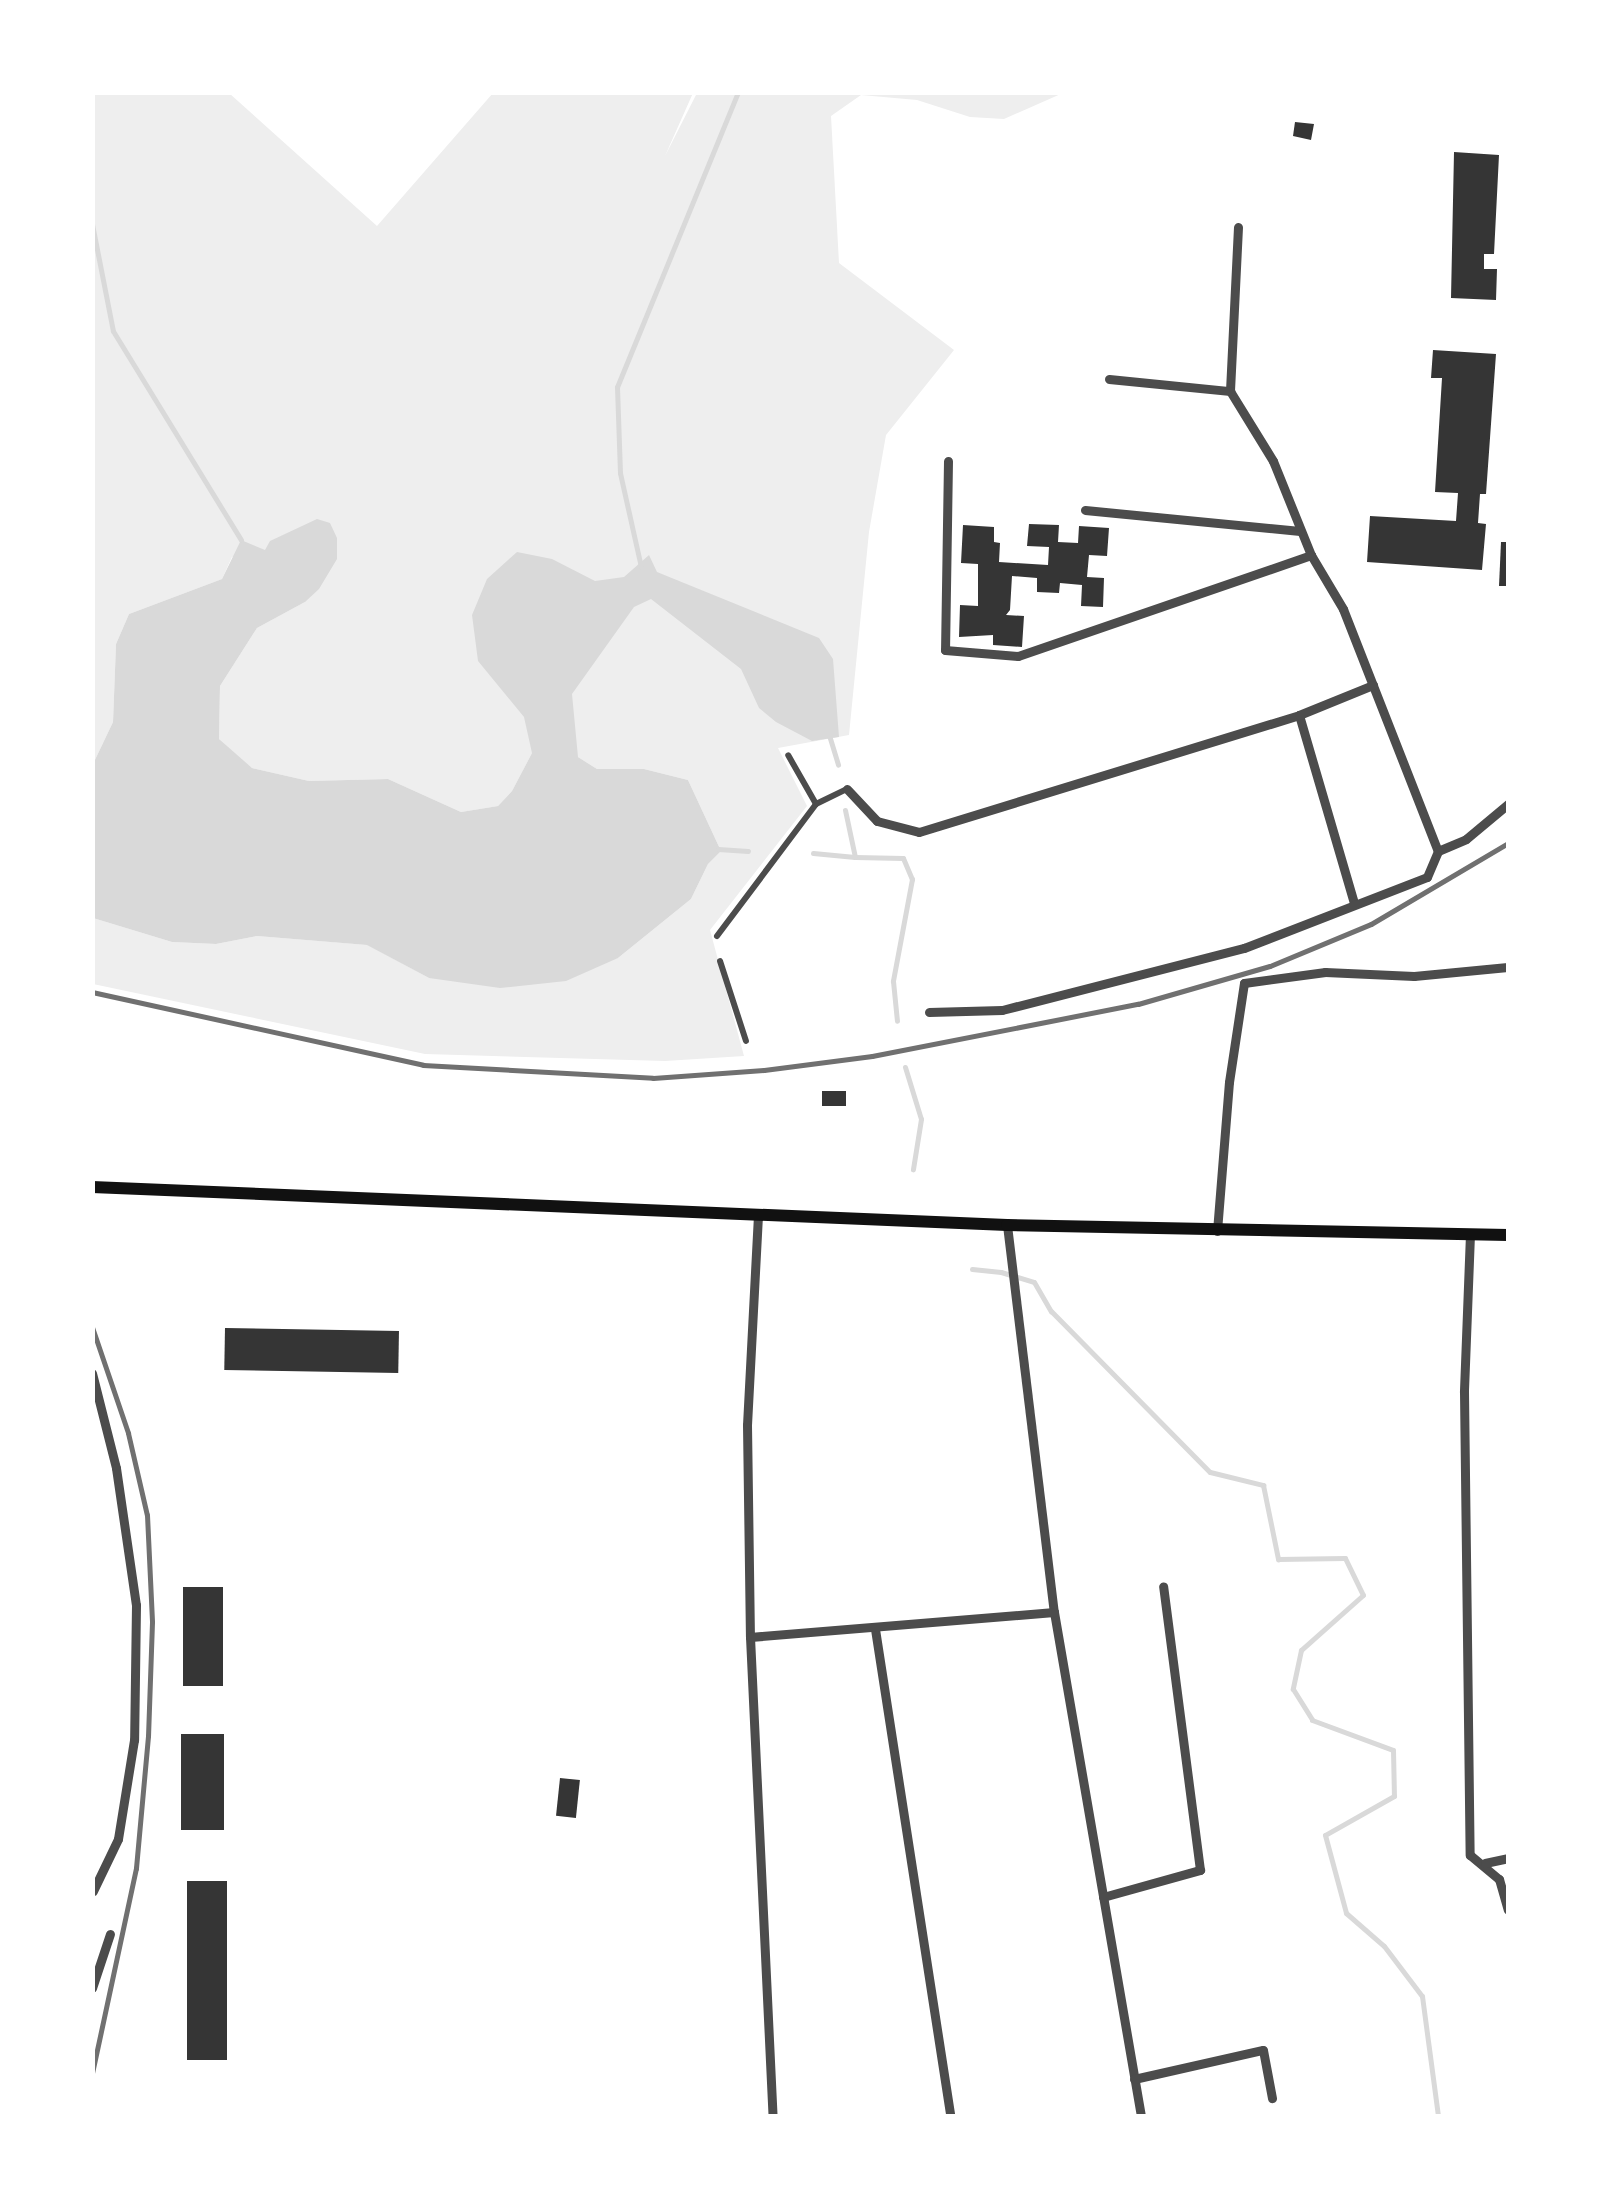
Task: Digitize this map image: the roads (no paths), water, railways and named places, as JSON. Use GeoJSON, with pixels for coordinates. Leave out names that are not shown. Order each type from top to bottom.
{"type":"FeatureCollection","features":[{"type":"Feature","properties":{"kind":"main road"},"geometry":{"type":"LineString","coordinates":[[92,1187],[1007,1225],[1508,1236]]}},
{"type":"Feature","properties":{"kind":"street"},"geometry":{"type":"LineString","coordinates":[[1238,226],[1230,391],[1273,462],[1311,555],[1344,608],[1438,851]]}},
{"type":"Feature","properties":{"kind":"street"},"geometry":{"type":"LineString","coordinates":[[1109,379],[1230,391]]}},
{"type":"Feature","properties":{"kind":"street"},"geometry":{"type":"LineString","coordinates":[[948,461],[944,650],[1018,656],[1311,555]]}},
{"type":"Feature","properties":{"kind":"street"},"geometry":{"type":"LineString","coordinates":[[1084,510],[1300,531]]}},
{"type":"Feature","properties":{"kind":"street"},"geometry":{"type":"LineString","coordinates":[[718,936],[816,804],[847,790],[878,821],[919,832],[1299,714],[1374,685]]}},
{"type":"Feature","properties":{"kind":"street"},"geometry":{"type":"LineString","coordinates":[[1299,714],[1354,903]]}},
{"type":"Feature","properties":{"kind":"street"},"geometry":{"type":"LineString","coordinates":[[788,755],[816,804]]}},
{"type":"Feature","properties":{"kind":"street"},"geometry":{"type":"LineString","coordinates":[[929,1012],[1002,1010],[1244,948],[1427,877],[1438,851],[1466,839],[1508,804]]}},
{"type":"Feature","properties":{"kind":"street"},"geometry":{"type":"LineString","coordinates":[[720,961],[746,1041]]}},
{"type":"Feature","properties":{"kind":"street"},"geometry":{"type":"LineString","coordinates":[[1217,1232],[1229,1082],[1244,983],[1325,972],[1414,976],[1508,967]]}},
{"type":"Feature","properties":{"kind":"street"},"geometry":{"type":"LineString","coordinates":[[758,1215],[747,1424],[750,1637],[773,2116]]}},
{"type":"Feature","properties":{"kind":"street"},"geometry":{"type":"LineString","coordinates":[[1007,1225],[1054,1612],[1142,2116]]}},
{"type":"Feature","properties":{"kind":"street"},"geometry":{"type":"LineString","coordinates":[[1470,1234],[1464,1392],[1470,1855],[1499,1879],[1508,1910]]}},
{"type":"Feature","properties":{"kind":"street"},"geometry":{"type":"LineString","coordinates":[[92,1373],[116,1468],[136,1605],[134,1740],[118,1839],[93,1890]]}},
{"type":"Feature","properties":{"kind":"street"},"geometry":{"type":"LineString","coordinates":[[1103,1896],[1200,1870],[1163,1586]]}},
{"type":"Feature","properties":{"kind":"street"},"geometry":{"type":"LineString","coordinates":[[750,1637],[1054,1612]]}},
{"type":"Feature","properties":{"kind":"street"},"geometry":{"type":"LineString","coordinates":[[875,1629],[950,2116]]}},
{"type":"Feature","properties":{"kind":"street"},"geometry":{"type":"LineString","coordinates":[[1484,1863],[1508,1858]]}},
{"type":"Feature","properties":{"kind":"street"},"geometry":{"type":"LineString","coordinates":[[92,1988],[110,1934]]}},
{"type":"Feature","properties":{"kind":"street"},"geometry":{"type":"LineString","coordinates":[[1134,2079],[1263,2050],[1272,2098]]}},
{"type":"Feature","properties":{"kind":"waterway"},"geometry":{"type":"LineString","coordinates":[[641,567],[620,473],[617,387],[738,92]]}},
{"type":"Feature","properties":{"kind":"waterway"},"geometry":{"type":"LineString","coordinates":[[92,224],[113,331],[241,540]]}},
{"type":"Feature","properties":{"kind":"waterway"},"geometry":{"type":"LineString","coordinates":[[829,735],[838,765]]}},
{"type":"Feature","properties":{"kind":"waterway"},"geometry":{"type":"LineString","coordinates":[[845,810],[855,857],[903,858],[912,879],[893,981],[897,1021]]}},
{"type":"Feature","properties":{"kind":"waterway"},"geometry":{"type":"LineString","coordinates":[[718,849],[748,851]]}},
{"type":"Feature","properties":{"kind":"waterway"},"geometry":{"type":"LineString","coordinates":[[813,853],[855,857]]}},
{"type":"Feature","properties":{"kind":"waterway"},"geometry":{"type":"LineString","coordinates":[[905,1067],[921,1119],[913,1169]]}},
{"type":"Feature","properties":{"kind":"waterway"},"geometry":{"type":"LineString","coordinates":[[972,1269],[1001,1272],[1034,1282],[1051,1311],[1210,1472],[1263,1485],[1278,1559],[1345,1558],[1363,1595],[1301,1650],[1293,1689],[1312,1720],[1393,1750],[1394,1796],[1325,1835],[1346,1913],[1384,1946],[1422,1996],[1438,2116]]}},
{"type":"Feature","properties":{"kind":"railway"},"geometry":{"type":"LineString","coordinates":[[92,992],[423,1065],[653,1078],[764,1070],[872,1056],[1138,1004],[1270,966],[1371,924],[1508,843]]}},
{"type":"Feature","properties":{"kind":"railway"},"geometry":{"type":"LineString","coordinates":[[92,1327],[128,1433],[147,1515],[152,1622],[148,1736],[136,1868],[92,2073]]}}]}
